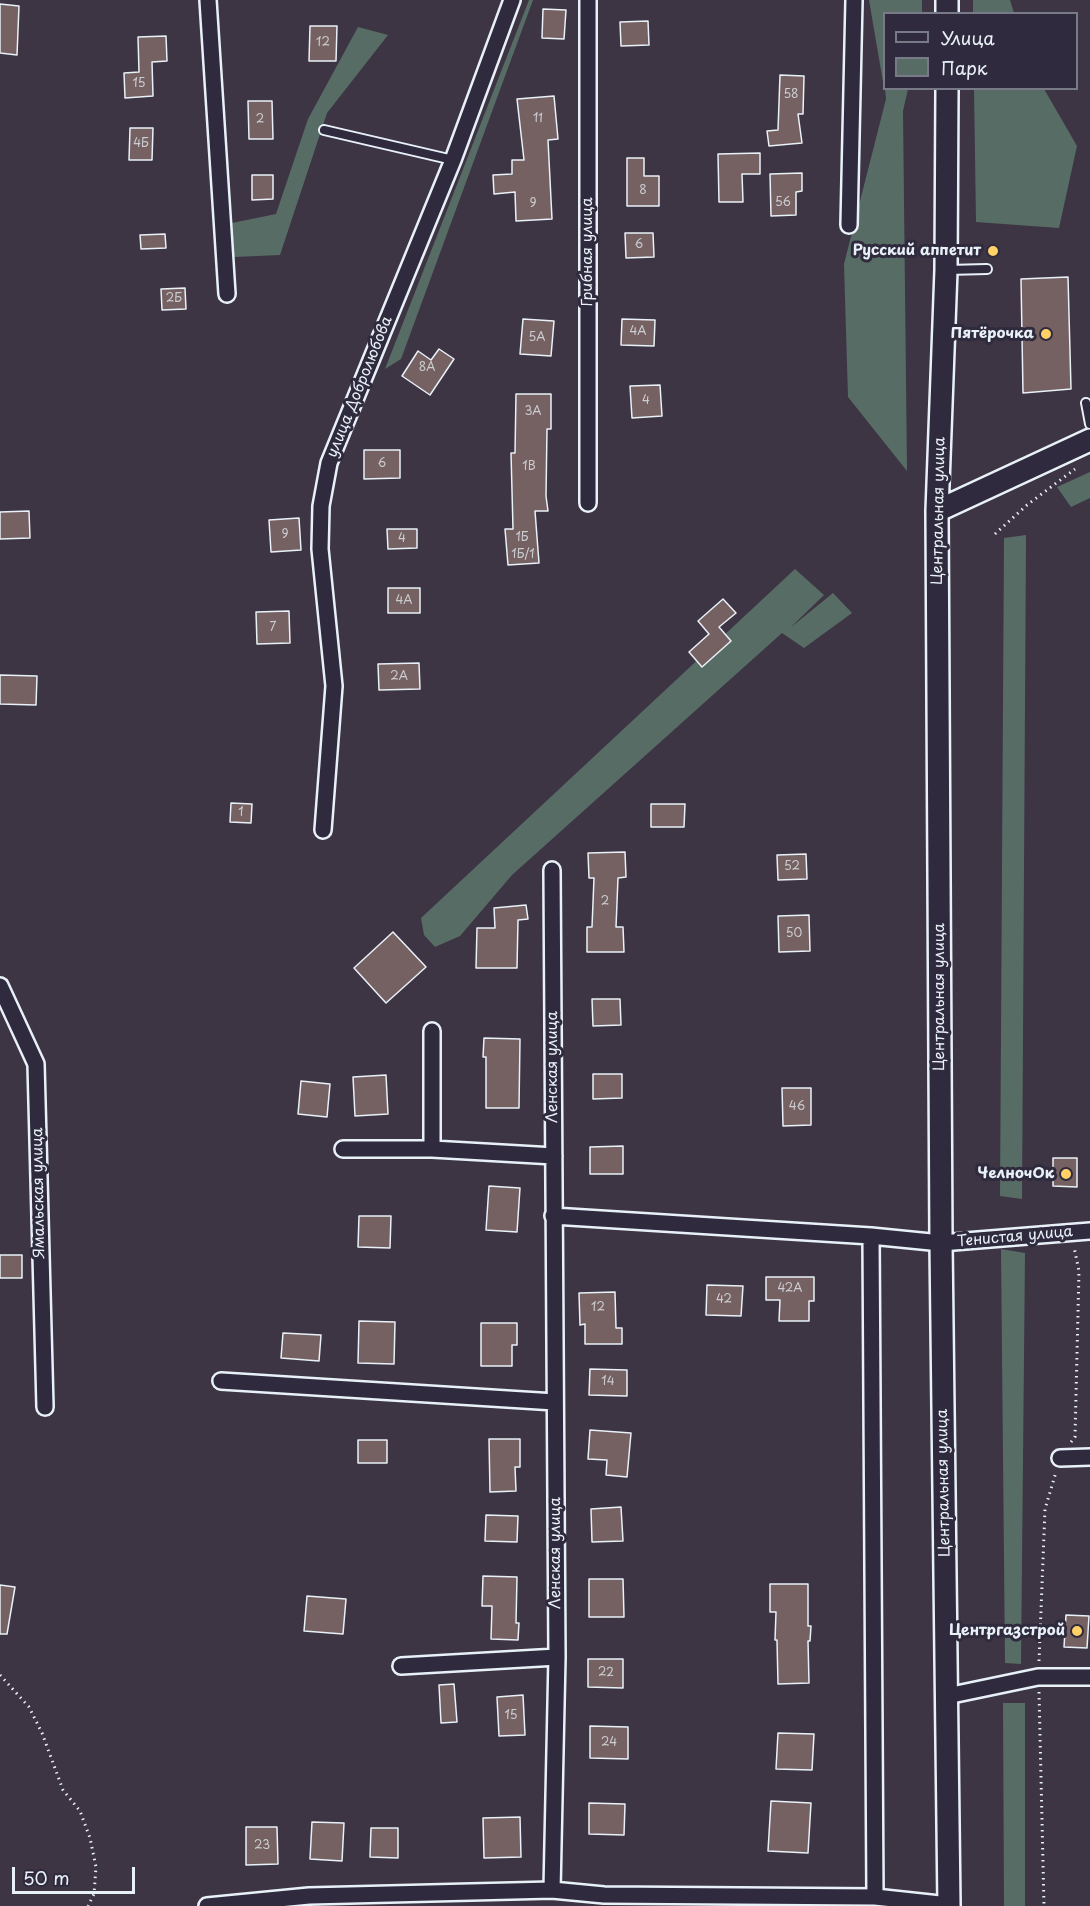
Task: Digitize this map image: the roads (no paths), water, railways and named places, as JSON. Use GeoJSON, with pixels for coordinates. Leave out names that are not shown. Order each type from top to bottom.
{"type":"FeatureCollection","features":[{"type":"Feature","properties":{"kind":"main road","name":"Центральная улица"},"geometry":{"type":"LineString","coordinates":[[947,90],[946,270],[938,511],[941,1243],[950,1906]]}},
{"type":"Feature","properties":{"kind":"main road"},"geometry":{"type":"LineString","coordinates":[[938,511],[1090,440]]}},
{"type":"Feature","properties":{"kind":"street"},"geometry":{"type":"LineString","coordinates":[[208,0],[227,294]]}},
{"type":"Feature","properties":{"kind":"street","name":"Грибная улица"},"geometry":{"type":"LineString","coordinates":[[588,0],[588,503]]}},
{"type":"Feature","properties":{"kind":"street"},"geometry":{"type":"LineString","coordinates":[[849,225],[854,0]]}},
{"type":"Feature","properties":{"kind":"street","name":"улица Добролюбова"},"geometry":{"type":"LineString","coordinates":[[323,830],[334,687],[320,549],[321,506],[328,463],[453,160],[510,1]]}},
{"type":"Feature","properties":{"kind":"street","name":"Ленская улица"},"geometry":{"type":"LineString","coordinates":[[552,870],[557,1658],[552,1890]]}},
{"type":"Feature","properties":{"kind":"street","name":"Ямальская улица"},"geometry":{"type":"LineString","coordinates":[[0,986],[36,1064],[45,1407]]}},
{"type":"Feature","properties":{"kind":"street"},"geometry":{"type":"LineString","coordinates":[[432,1031],[432,1149]]}},
{"type":"Feature","properties":{"kind":"street"},"geometry":{"type":"LineString","coordinates":[[343,1149],[432,1149],[554,1156]]}},
{"type":"Feature","properties":{"kind":"street","name":"Тенистая улица"},"geometry":{"type":"LineString","coordinates":[[554,1216],[871,1236],[941,1243],[1090,1231]]}},
{"type":"Feature","properties":{"kind":"street"},"geometry":{"type":"LineString","coordinates":[[871,1236],[884,1901]]}},
{"type":"Feature","properties":{"kind":"street"},"geometry":{"type":"LineString","coordinates":[[221,1381],[555,1402]]}},
{"type":"Feature","properties":{"kind":"street"},"geometry":{"type":"LineString","coordinates":[[1060,1458],[1090,1457]]}},
{"type":"Feature","properties":{"kind":"street"},"geometry":{"type":"LineString","coordinates":[[401,1666],[557,1658]]}},
{"type":"Feature","properties":{"kind":"street"},"geometry":{"type":"LineString","coordinates":[[947,1696],[1038,1677],[1090,1677]]}},
{"type":"Feature","properties":{"kind":"street"},"geometry":{"type":"LineString","coordinates":[[207,1906],[309,1896],[552,1890],[604,1900],[884,1901],[950,1906]]}},
{"type":"Feature","properties":{"kind":"lane"},"geometry":{"type":"LineString","coordinates":[[324,130],[453,160]]}},
{"type":"Feature","properties":{"kind":"lane"},"geometry":{"type":"LineString","coordinates":[[946,270],[987,269]]}},
{"type":"Feature","properties":{"kind":"lane"},"geometry":{"type":"LineString","coordinates":[[1086,404],[1090,424]]}},
{"type":"Feature","properties":{"kind":"place","name":"Русский аппетит"},"geometry":{"type":"Point","coordinates":[993,251]}},
{"type":"Feature","properties":{"kind":"place","name":"Пятёрочка"},"geometry":{"type":"Point","coordinates":[1046,334]}},
{"type":"Feature","properties":{"kind":"place","name":"ЧелночОк"},"geometry":{"type":"Point","coordinates":[1066,1174]}},
{"type":"Feature","properties":{"kind":"place","name":"Центргазстрой"},"geometry":{"type":"Point","coordinates":[1077,1631]}}]}
